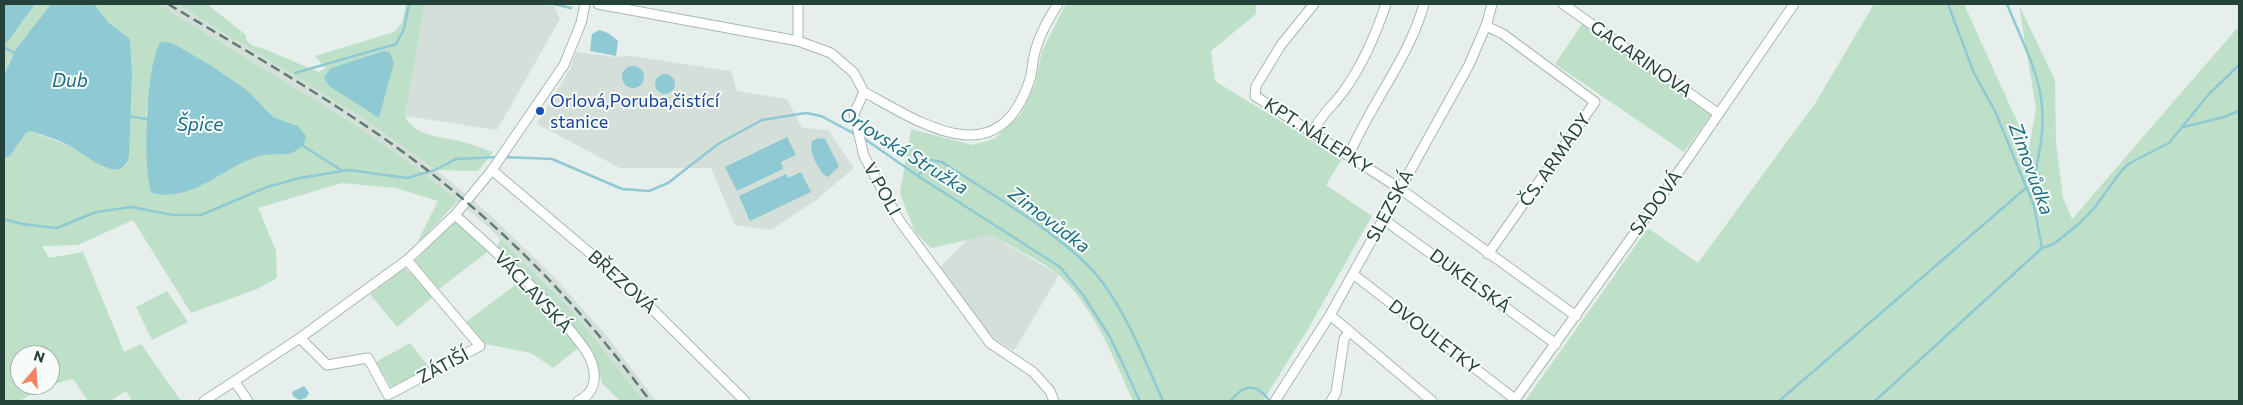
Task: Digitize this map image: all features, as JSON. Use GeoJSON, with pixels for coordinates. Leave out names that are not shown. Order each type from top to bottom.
{"type":"FeatureCollection","features":[{"type":"Feature","properties":{"kind":"street"},"geometry":{"type":"LineString","coordinates":[[204,401],[300,338],[407,260],[455,215],[492,170],[564,65],[581,23],[582,4]]}},
{"type":"Feature","properties":{"kind":"street"},"geometry":{"type":"LineString","coordinates":[[598,4],[798,41],[831,52],[854,73],[864,92],[920,123],[975,137],[990,133],[1019,107],[1030,80],[1035,50],[1058,4]]}},
{"type":"Feature","properties":{"kind":"street"},"geometry":{"type":"LineString","coordinates":[[798,4],[798,41]]}},
{"type":"Feature","properties":{"kind":"street","name":"KPT. NÁLEPKY"},"geometry":{"type":"LineString","coordinates":[[1314,4],[1281,45],[1256,86],[1255,96],[1399,188]]}},
{"type":"Feature","properties":{"kind":"street"},"geometry":{"type":"LineString","coordinates":[[1313,132],[1325,111],[1343,93],[1362,61],[1386,4]]}},
{"type":"Feature","properties":{"kind":"street"},"geometry":{"type":"LineString","coordinates":[[1349,155],[1359,130],[1417,30],[1424,4]]}},
{"type":"Feature","properties":{"kind":"street","name":"SLEZSKÁ"},"geometry":{"type":"LineString","coordinates":[[1275,401],[1330,315],[1469,65],[1486,26],[1492,4]]}},
{"type":"Feature","properties":{"kind":"street","name":"GAGARINOVA"},"geometry":{"type":"LineString","coordinates":[[1563,4],[1719,114]]}},
{"type":"Feature","properties":{"kind":"street","name":"SADOVÁ"},"geometry":{"type":"LineString","coordinates":[[1515,400],[1719,114],[1793,4]]}},
{"type":"Feature","properties":{"kind":"street","name":"ČS. ARMÁDY"},"geometry":{"type":"LineString","coordinates":[[1486,26],[1503,34],[1595,102],[1488,254]]}},
{"type":"Feature","properties":{"kind":"street","name":"V POLI"},"geometry":{"type":"LineString","coordinates":[[864,92],[854,114],[864,156],[899,220],[990,343],[1033,372],[1050,391],[1054,401]]}},
{"type":"Feature","properties":{"kind":"street","name":"BŘEZOVÁ"},"geometry":{"type":"LineString","coordinates":[[492,170],[630,287],[745,401]]}},
{"type":"Feature","properties":{"kind":"street"},"geometry":{"type":"LineString","coordinates":[[1399,188],[1576,316]]}},
{"type":"Feature","properties":{"kind":"street","name":"VÁCLAVSKÁ"},"geometry":{"type":"LineString","coordinates":[[455,215],[543,297],[586,350],[593,367],[594,383],[592,391],[578,401]]}},
{"type":"Feature","properties":{"kind":"street","name":"DUKELSKÁ"},"geometry":{"type":"LineString","coordinates":[[1384,219],[1556,344]]}},
{"type":"Feature","properties":{"kind":"street","name":"ZÁTIŠÍ"},"geometry":{"type":"LineString","coordinates":[[300,338],[327,365],[368,358],[388,395],[480,346],[407,260]]}},
{"type":"Feature","properties":{"kind":"street","name":"DVOULETKY"},"geometry":{"type":"LineString","coordinates":[[1353,274],[1515,400]]}},
{"type":"Feature","properties":{"kind":"street"},"geometry":{"type":"LineString","coordinates":[[1330,315],[1432,401]]}},
{"type":"Feature","properties":{"kind":"street"},"geometry":{"type":"LineString","coordinates":[[1331,401],[1336,393],[1344,339],[1349,332]]}},
{"type":"Feature","properties":{"kind":"street"},"geometry":{"type":"LineString","coordinates":[[235,382],[248,401]]}},
{"type":"Feature","properties":{"kind":"shaded area"},"geometry":{"type":"Polygon","coordinates":[[[158,4],[177,4],[361,117],[436,170],[489,214],[552,275],[606,335],[656,401],[644,401],[572,310],[483,222],[429,178],[356,125],[158,4]]]}},
{"type":"Feature","properties":{"kind":"shaded area"},"geometry":{"type":"Polygon","coordinates":[[[425,4],[540,4],[554,6],[560,19],[497,130],[405,116],[425,4]]]}},
{"type":"Feature","properties":{"kind":"shaded area"},"geometry":{"type":"Polygon","coordinates":[[[576,52],[616,57],[630,56],[731,71],[737,91],[787,99],[802,128],[828,130],[854,168],[816,200],[771,230],[735,225],[711,168],[620,168],[537,124],[570,69],[576,52]]]}},
{"type":"Feature","properties":{"kind":"shaded area"},"geometry":{"type":"Polygon","coordinates":[[[991,235],[1059,275],[1014,351],[992,338],[940,267],[967,240],[991,235]]]}},
{"type":"Feature","properties":{"kind":"green space"},"geometry":{"type":"Polygon","coordinates":[[[35,4],[51,4],[16,49],[4,76],[4,47],[35,4]]]}},
{"type":"Feature","properties":{"kind":"green space"},"geometry":{"type":"Polygon","coordinates":[[[94,4],[158,4],[356,125],[419,170],[458,201],[416,245],[438,201],[396,188],[342,183],[258,208],[276,250],[277,278],[257,289],[191,313],[133,220],[78,245],[42,246],[49,258],[83,252],[124,352],[141,344],[181,401],[132,401],[126,391],[110,401],[88,401],[73,379],[60,382],[60,345],[10,345],[10,395],[31,395],[19,401],[4,401],[4,158],[10,156],[26,133],[30,131],[70,146],[106,168],[123,168],[127,164],[132,72],[130,39],[109,23],[94,4]],[[155,54],[146,115],[152,193],[168,195],[184,192],[199,187],[255,157],[271,153],[289,154],[298,126],[273,117],[248,91],[229,79],[155,54]]]}},
{"type":"Feature","properties":{"kind":"green space"},"geometry":{"type":"Polygon","coordinates":[[[177,4],[207,4],[246,35],[246,40],[253,46],[319,72],[325,68],[315,56],[394,32],[402,23],[406,4],[425,4],[405,116],[409,123],[422,132],[467,143],[493,152],[478,171],[436,170],[361,117],[177,4]],[[394,63],[329,86],[379,117],[394,63]]]}},
{"type":"Feature","properties":{"kind":"green space"},"geometry":{"type":"Polygon","coordinates":[[[1066,4],[1256,4],[1256,14],[1211,51],[1215,81],[1342,159],[1326,185],[1372,216],[1308,329],[1263,401],[1133,401],[1111,352],[1084,304],[1054,271],[991,235],[931,248],[915,232],[900,193],[911,129],[972,145],[994,139],[1021,114],[1035,84],[1042,51],[1066,4]]]}},
{"type":"Feature","properties":{"kind":"green space"},"geometry":{"type":"Polygon","coordinates":[[[1874,4],[1964,4],[2029,148],[2036,109],[2019,5],[2055,80],[2056,142],[2063,198],[2072,219],[2239,26],[2239,401],[1525,401],[1648,228],[1698,263],[1816,102],[1874,4]]]}},
{"type":"Feature","properties":{"kind":"green space"},"geometry":{"type":"Polygon","coordinates":[[[1582,24],[1712,114],[1684,152],[1555,64],[1582,24]]]}},
{"type":"Feature","properties":{"kind":"green space"},"geometry":{"type":"Polygon","coordinates":[[[455,221],[490,250],[439,289],[415,261],[455,221]]]}},
{"type":"Feature","properties":{"kind":"green space"},"geometry":{"type":"Polygon","coordinates":[[[501,239],[572,310],[644,401],[620,401],[602,383],[593,351],[547,297],[498,250],[498,244],[501,239]]]}},
{"type":"Feature","properties":{"kind":"green space"},"geometry":{"type":"Polygon","coordinates":[[[405,268],[434,296],[397,327],[370,294],[405,268]]]}},
{"type":"Feature","properties":{"kind":"green space"},"geometry":{"type":"Polygon","coordinates":[[[522,280],[582,345],[553,368],[531,353],[485,344],[466,322],[522,280]]]}},
{"type":"Feature","properties":{"kind":"green space"},"geometry":{"type":"Polygon","coordinates":[[[167,291],[188,322],[152,340],[136,307],[167,291]]]}},
{"type":"Feature","properties":{"kind":"green space"},"geometry":{"type":"Polygon","coordinates":[[[410,343],[430,368],[391,387],[376,362],[410,343]]]}},
{"type":"Feature","properties":{"kind":"water"},"geometry":{"type":"Polygon","coordinates":[[[4,4],[35,4],[4,47],[4,4]]]}},
{"type":"Feature","properties":{"kind":"water","name":"Dub"},"geometry":{"type":"Polygon","coordinates":[[[51,4],[94,4],[109,23],[130,39],[132,72],[129,156],[125,165],[119,169],[111,169],[101,165],[68,145],[30,131],[26,133],[10,156],[4,158],[4,76],[16,49],[51,4]]]}},
{"type":"Feature","properties":{"kind":"water"},"geometry":{"type":"Polygon","coordinates":[[[599,30],[608,33],[618,41],[616,56],[590,51],[592,34],[599,30]]]}},
{"type":"Feature","properties":{"kind":"water","name":"Špice"},"geometry":{"type":"Polygon","coordinates":[[[161,42],[172,43],[210,65],[248,91],[273,117],[298,126],[306,136],[304,145],[289,154],[256,157],[194,189],[167,195],[152,193],[147,163],[147,116],[152,70],[161,42]]]}},
{"type":"Feature","properties":{"kind":"water"},"geometry":{"type":"Polygon","coordinates":[[[384,51],[390,53],[394,63],[379,118],[329,86],[324,77],[331,68],[384,51]]]}},
{"type":"Feature","properties":{"kind":"water"},"geometry":{"type":"Polygon","coordinates":[[[633,66],[641,69],[644,77],[641,85],[633,88],[625,85],[622,77],[625,69],[633,66]]]}},
{"type":"Feature","properties":{"kind":"water"},"geometry":{"type":"Polygon","coordinates":[[[665,74],[672,77],[675,84],[672,91],[665,94],[658,91],[655,84],[658,77],[665,74]]]}},
{"type":"Feature","properties":{"kind":"water"},"geometry":{"type":"Polygon","coordinates":[[[787,137],[796,155],[781,162],[783,169],[737,191],[725,167],[787,137]]]}},
{"type":"Feature","properties":{"kind":"water"},"geometry":{"type":"Polygon","coordinates":[[[818,138],[825,139],[839,166],[828,177],[818,167],[813,156],[812,141],[818,138]]]}},
{"type":"Feature","properties":{"kind":"water"},"geometry":{"type":"Polygon","coordinates":[[[801,172],[811,192],[750,221],[739,196],[786,174],[788,178],[801,172]]]}},
{"type":"Feature","properties":{"kind":"water"},"geometry":{"type":"Polygon","coordinates":[[[304,386],[309,393],[306,398],[299,400],[293,396],[292,392],[304,386]]]}},
{"type":"Feature","properties":{"kind":"waterway"},"geometry":{"type":"LineString","coordinates":[[295,73],[396,44],[404,29],[409,4]]}},
{"type":"Feature","properties":{"kind":"waterway"},"geometry":{"type":"LineString","coordinates":[[554,4],[571,8]]}},
{"type":"Feature","properties":{"kind":"waterway","name":"Zimovůdka"},"geometry":{"type":"LineString","coordinates":[[1875,401],[2042,248],[2034,206],[1995,111],[1974,73],[1948,4]]}},
{"type":"Feature","properties":{"kind":"waterway"},"geometry":{"type":"LineString","coordinates":[[2007,4],[2033,67],[2042,106],[2041,140],[2031,195]]}},
{"type":"Feature","properties":{"kind":"waterway"},"geometry":{"type":"LineString","coordinates":[[4,47],[16,54]]}},
{"type":"Feature","properties":{"kind":"waterway"},"geometry":{"type":"LineString","coordinates":[[2042,248],[2054,244],[2082,221],[2095,207],[2122,170],[2130,163],[2169,143],[2209,94],[2239,65]]}},
{"type":"Feature","properties":{"kind":"waterway"},"geometry":{"type":"LineString","coordinates":[[2183,127],[2224,117],[2239,111]]}},
{"type":"Feature","properties":{"kind":"waterway","name":"Orlovská Stružka"},"geometry":{"type":"LineString","coordinates":[[503,157],[552,159],[622,189],[649,191],[668,183],[718,144],[762,120],[806,113],[821,116],[855,134]]}},
{"type":"Feature","properties":{"kind":"waterway"},"geometry":{"type":"LineString","coordinates":[[128,116],[147,119]]}},
{"type":"Feature","properties":{"kind":"waterway","name":"Orlovská Stružka"},"geometry":{"type":"LineString","coordinates":[[862,137],[918,176],[1060,267],[1083,295],[1110,337],[1140,401]]}},
{"type":"Feature","properties":{"kind":"waterway"},"geometry":{"type":"LineString","coordinates":[[300,144],[341,170]]}},
{"type":"Feature","properties":{"kind":"waterway","name":"Orlovská Stružka"},"geometry":{"type":"LineString","coordinates":[[4,219],[22,224],[57,228],[96,212],[131,207],[173,215],[201,215],[267,187],[300,178],[349,170],[407,178],[435,170],[456,159],[498,157]]}},
{"type":"Feature","properties":{"kind":"waterway","name":"Zimovůdka"},"geometry":{"type":"LineString","coordinates":[[918,176],[931,160],[942,162],[1050,233],[1089,266],[1103,283],[1121,311],[1163,401]]}},
{"type":"Feature","properties":{"kind":"waterway"},"geometry":{"type":"LineString","coordinates":[[1779,401],[2027,187]]}},
{"type":"Feature","properties":{"kind":"waterway"},"geometry":{"type":"LineString","coordinates":[[1230,401],[1240,391],[1250,388],[1260,391],[1270,401]]}},
{"type":"Feature","properties":{"kind":"railway"},"geometry":{"type":"LineString","coordinates":[[168,4],[337,107],[429,171],[499,230],[532,262],[593,329],[650,401]]}},
{"type":"Feature","properties":{"kind":"place","name":"Orlová,Poruba,čistící stanice"},"geometry":{"type":"Point","coordinates":[540,111]}}]}
